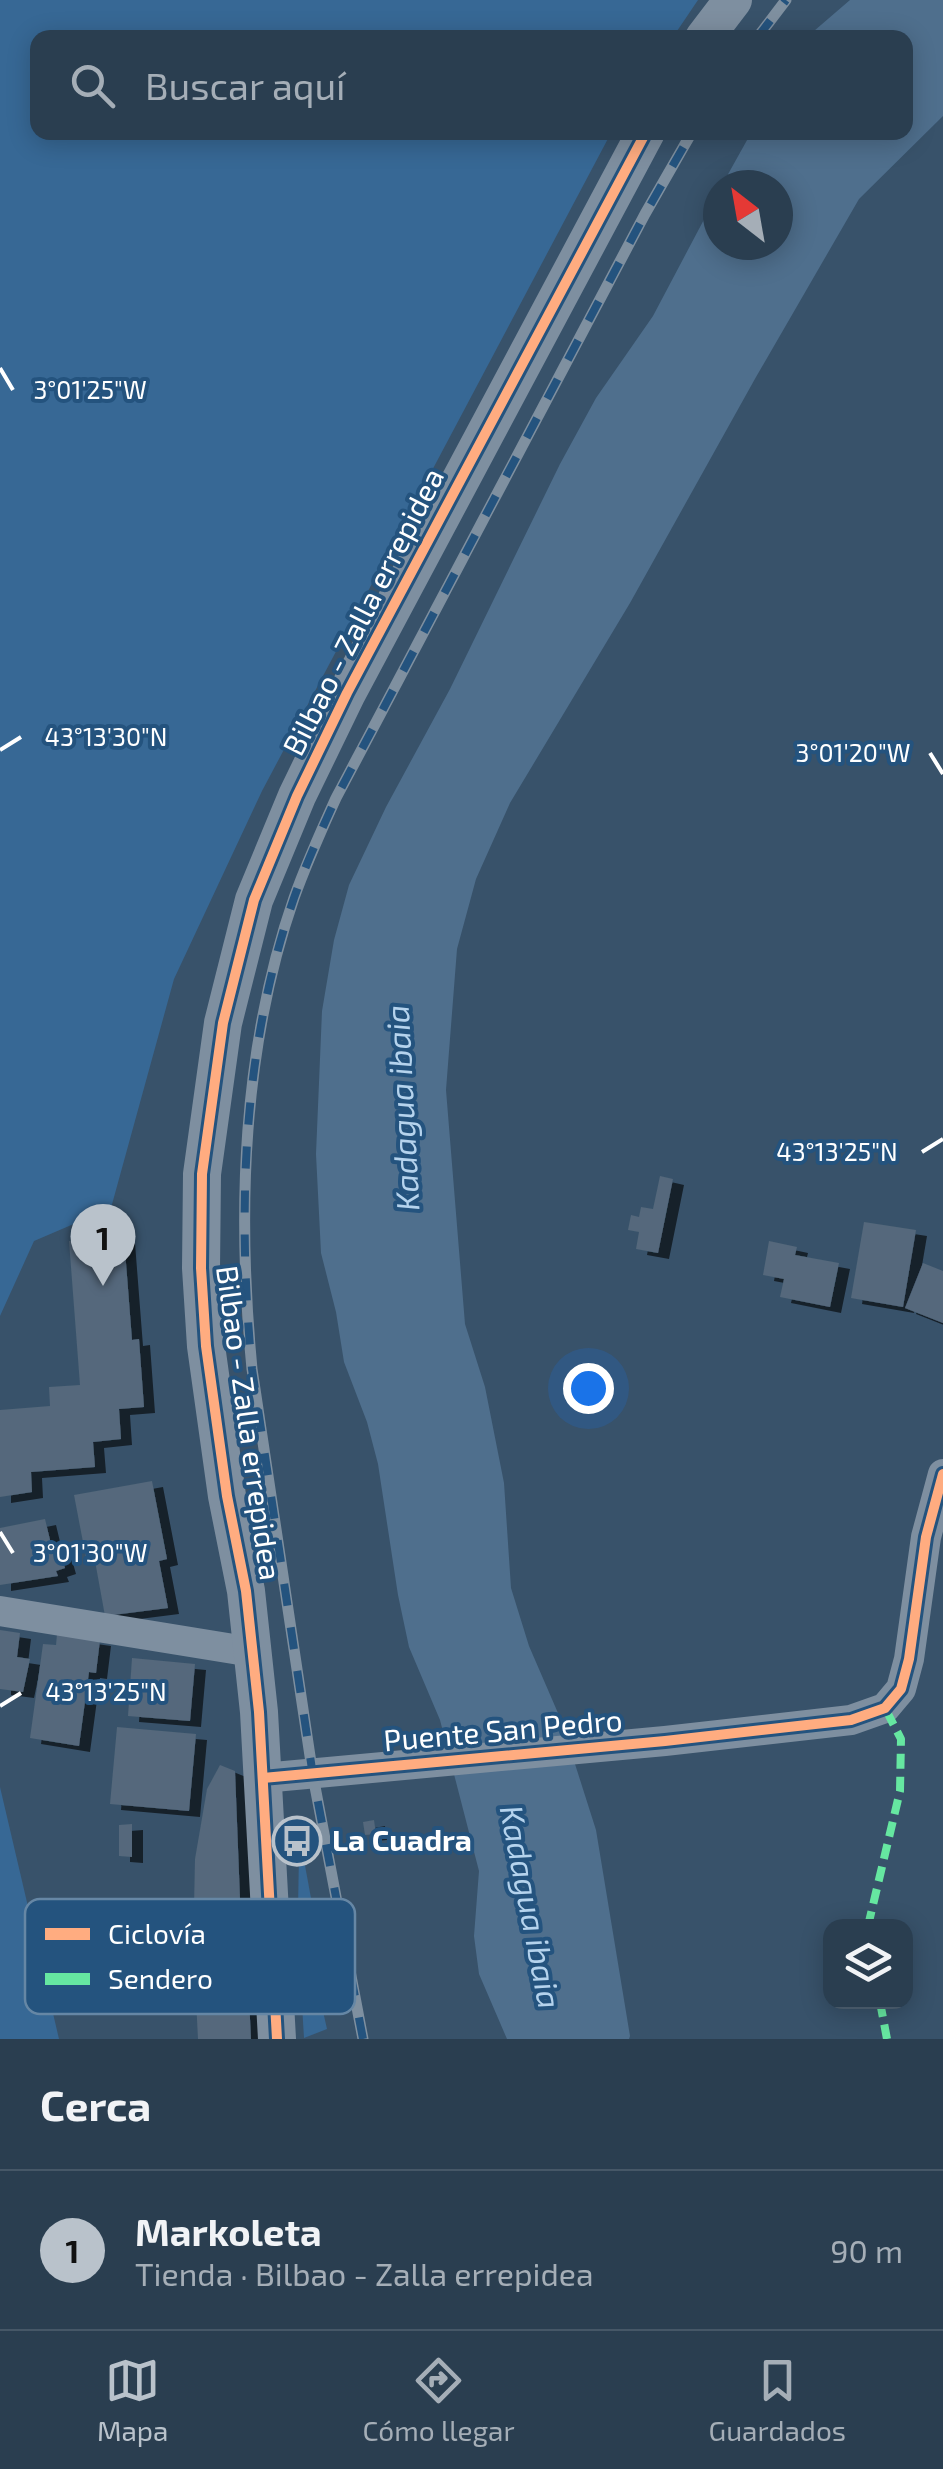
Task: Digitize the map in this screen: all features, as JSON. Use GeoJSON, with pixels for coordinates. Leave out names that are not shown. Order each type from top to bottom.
{"type":"FeatureCollection","features":[{"type":"Feature","properties":{"kind":"street"},"geometry":{"type":"LineString","coordinates":[[710,30],[732,0]]}},
{"type":"Feature","properties":{"kind":"street","name":"Bilbao - Zalla errepidea"},"geometry":{"type":"LineString","coordinates":[[269,1899],[246,1592],[227,1496],[206,1346],[199,1221],[213,1079],[238,958],[254,900],[275,847],[338,710],[642,140]]}},
{"type":"Feature","properties":{"kind":"street","name":"Puente San Pedro"},"geometry":{"type":"LineString","coordinates":[[263,1778],[666,1742],[851,1720],[885,1708],[901,1689],[909,1659],[926,1538],[943,1474]]}},
{"type":"Feature","properties":{"kind":"street"},"geometry":{"type":"LineString","coordinates":[[0,1612],[252,1652]]}},
{"type":"Feature","properties":{"kind":"street","name":"Bilbao - Zalla errepidea"},"geometry":{"type":"LineString","coordinates":[[276,2014],[277,2039]]}},
{"type":"Feature","properties":{"kind":"shaded area"},"geometry":{"type":"Polygon","coordinates":[[[0,0],[698,0],[678,30],[30,30],[30,140],[607,140],[262,791],[174,979],[111,1208],[34,1241],[0,1316],[0,0]]]}},
{"type":"Feature","properties":{"kind":"shaded area"},"geometry":{"type":"Polygon","coordinates":[[[0,1787],[26,1899],[25,2014],[53,2014],[59,2039],[0,2039],[0,1787]]]}},
{"type":"Feature","properties":{"kind":"shaded area"},"geometry":{"type":"Polygon","coordinates":[[[299,1853],[304,1860],[311,1899],[298,1899],[299,1853]]]}},
{"type":"Feature","properties":{"kind":"shaded area"},"geometry":{"type":"Polygon","coordinates":[[[303,2014],[324,2014],[327,2029],[304,2038],[303,2014]]]}},
{"type":"Feature","properties":{"kind":"water","name":"Kadagua ibaia"},"geometry":{"type":"Polygon","coordinates":[[[850,0],[943,0],[943,116],[859,199],[630,603],[510,803],[476,879],[457,949],[446,1090],[465,1324],[485,1387],[504,1483],[511,1588],[529,1646],[561,1720],[596,1830],[630,2036],[507,2039],[479,1974],[474,1936],[479,1871],[440,1720],[409,1647],[378,1464],[344,1362],[321,1253],[316,1154],[322,1011],[334,940],[349,885],[386,807],[450,689],[560,464],[596,398],[653,316],[703,221],[703,260],[793,260],[793,170],[730,170],[747,140],[913,140],[913,30],[815,30],[850,0]]]}},
{"type":"Feature","properties":{"kind":"building"},"geometry":{"type":"Polygon","coordinates":[[[660,1176],[673,1179],[658,1253],[636,1249],[639,1232],[628,1230],[631,1215],[639,1217],[641,1207],[653,1209],[660,1176]]]}},
{"type":"Feature","properties":{"kind":"building"},"geometry":{"type":"Polygon","coordinates":[[[864,1222],[916,1230],[903,1307],[851,1298],[864,1222]]]}},
{"type":"Feature","properties":{"kind":"building"},"geometry":{"type":"Polygon","coordinates":[[[124,1237],[132,1340],[139,1339],[144,1407],[119,1409],[121,1439],[93,1442],[95,1467],[31,1472],[32,1492],[0,1497],[0,1410],[50,1406],[49,1387],[80,1385],[69,1241],[124,1237]]]}},
{"type":"Feature","properties":{"kind":"building"},"geometry":{"type":"Polygon","coordinates":[[[769,1241],[797,1247],[795,1255],[839,1263],[830,1307],[780,1297],[784,1279],[763,1275],[769,1241]]]}},
{"type":"Feature","properties":{"kind":"building"},"geometry":{"type":"Polygon","coordinates":[[[923,1263],[943,1271],[943,1323],[905,1308],[923,1263]]]}},
{"type":"Feature","properties":{"kind":"building"},"geometry":{"type":"Polygon","coordinates":[[[152,1481],[167,1559],[159,1561],[168,1608],[105,1616],[95,1561],[87,1563],[74,1495],[152,1481]]]}},
{"type":"Feature","properties":{"kind":"building"},"geometry":{"type":"Polygon","coordinates":[[[45,1519],[51,1544],[58,1543],[65,1568],[56,1571],[58,1576],[0,1585],[0,1528],[45,1519]]]}},
{"type":"Feature","properties":{"kind":"building"},"geometry":{"type":"Polygon","coordinates":[[[0,1630],[20,1633],[17,1657],[30,1659],[23,1692],[0,1689],[0,1630]]]}},
{"type":"Feature","properties":{"kind":"building"},"geometry":{"type":"Polygon","coordinates":[[[57,1634],[100,1640],[96,1673],[89,1672],[79,1746],[30,1738],[43,1644],[56,1645],[57,1634]]]}},
{"type":"Feature","properties":{"kind":"building"},"geometry":{"type":"Polygon","coordinates":[[[132,1658],[195,1664],[190,1721],[128,1716],[132,1658]]]}},
{"type":"Feature","properties":{"kind":"building"},"geometry":{"type":"Polygon","coordinates":[[[117,1727],[196,1734],[189,1811],[110,1804],[117,1727]]]}},
{"type":"Feature","properties":{"kind":"building"},"geometry":{"type":"Polygon","coordinates":[[[220,1765],[235,1771],[240,1899],[194,1899],[195,1859],[207,1789],[220,1765]]]}},
{"type":"Feature","properties":{"kind":"building"},"geometry":{"type":"Polygon","coordinates":[[[374,1820],[376,1834],[365,1835],[363,1822],[374,1820]]]}},
{"type":"Feature","properties":{"kind":"building"},"geometry":{"type":"Polygon","coordinates":[[[132,1824],[132,1857],[119,1856],[119,1825],[132,1824]]]}},
{"type":"Feature","properties":{"kind":"building"},"geometry":{"type":"Polygon","coordinates":[[[197,2014],[250,2014],[251,2039],[198,2039],[197,2014]]]}},
{"type":"Feature","properties":{"kind":"railway"},"geometry":{"type":"LineString","coordinates":[[763,30],[786,0]]}},
{"type":"Feature","properties":{"kind":"railway"},"geometry":{"type":"LineString","coordinates":[[336,1899],[313,1776],[252,1369],[247,1310],[248,1130],[263,1013],[294,898],[336,798],[687,140]]}},
{"type":"Feature","properties":{"kind":"railway"},"geometry":{"type":"LineString","coordinates":[[355,1997],[363,2039]]}},
{"type":"Feature","properties":{"kind":"marked path"},"geometry":{"type":"LineString","coordinates":[[870,1919],[900,1791],[901,1739],[885,1708]]}},
{"type":"Feature","properties":{"kind":"marked path"},"geometry":{"type":"LineString","coordinates":[[881,2009],[887,2039]]}},
{"type":"Feature","properties":{"kind":"cycle path"},"geometry":{"type":"LineString","coordinates":[[269,1899],[259,1712],[246,1591],[227,1496],[206,1346],[201,1268],[202,1174],[223,1023],[254,900],[297,796],[347,693],[642,140]]}},
{"type":"Feature","properties":{"kind":"cycle path"},"geometry":{"type":"LineString","coordinates":[[263,1778],[665,1741],[851,1720],[885,1708],[901,1689],[909,1659],[926,1537],[943,1474]]}},
{"type":"Feature","properties":{"kind":"cycle path"},"geometry":{"type":"LineString","coordinates":[[276,2014],[277,2039]]}},
{"type":"Feature","properties":{"kind":"place","name":"Markoleta"},"geometry":{"type":"Point","coordinates":[103,1286]}},
{"type":"Feature","properties":{"kind":"place","name":"La Cuadra"},"geometry":{"type":"Point","coordinates":[297,1841]}}]}
